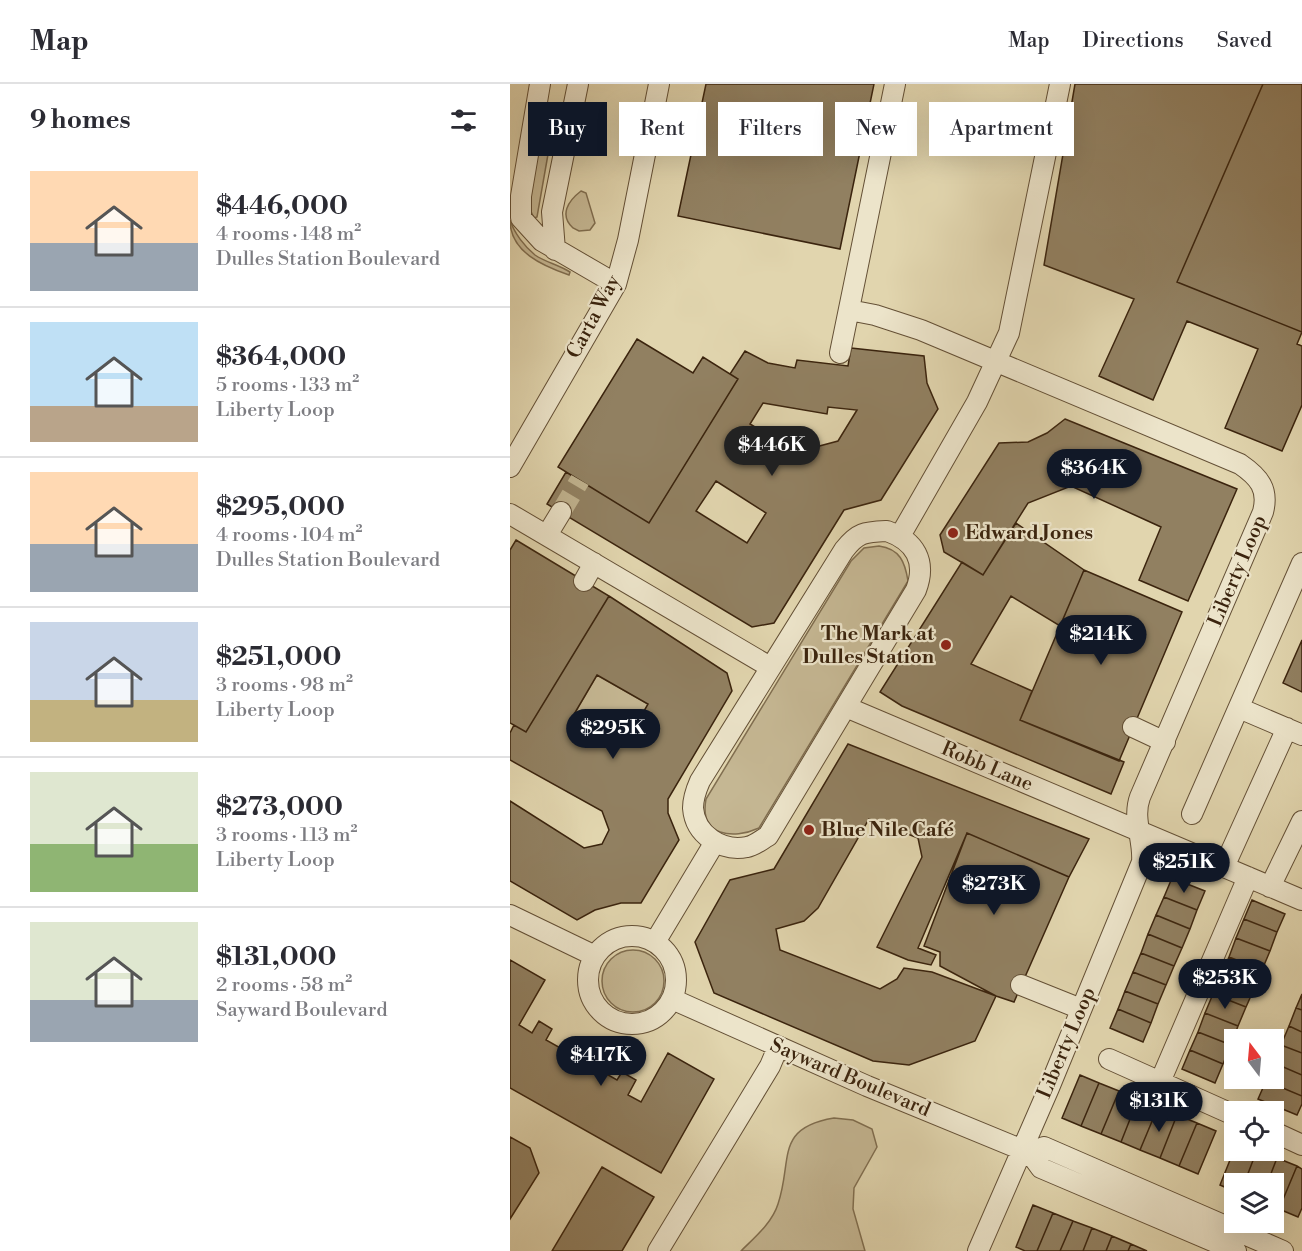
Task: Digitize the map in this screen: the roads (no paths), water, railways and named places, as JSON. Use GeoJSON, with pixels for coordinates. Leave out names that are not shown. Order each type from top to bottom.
{"type":"FeatureCollection","features":[{"type":"Feature","properties":{"kind":"street"},"geometry":{"type":"LineString","coordinates":[[540,84],[521,196],[521,218],[542,241],[616,284]]}},
{"type":"Feature","properties":{"kind":"street"},"geometry":{"type":"LineString","coordinates":[[555,250],[552,212],[578,84]]}},
{"type":"Feature","properties":{"kind":"street","name":"Carta Way"},"geometry":{"type":"LineString","coordinates":[[510,467],[616,284],[628,240],[659,84]]}},
{"type":"Feature","properties":{"kind":"street"},"geometry":{"type":"LineString","coordinates":[[840,352],[895,84]]}},
{"type":"Feature","properties":{"kind":"street"},"geometry":{"type":"LineString","coordinates":[[900,536],[971,413],[1009,333],[1060,84]]}},
{"type":"Feature","properties":{"kind":"street","name":"Liberty Loop"},"geometry":{"type":"LineString","coordinates":[[849,310],[900,322],[1240,464],[1258,479],[1266,499],[1263,512],[1138,803],[1137,818],[1133,829],[1143,853],[1142,862],[1026,1152],[978,1251]]}},
{"type":"Feature","properties":{"kind":"street"},"geometry":{"type":"LineString","coordinates":[[547,535],[561,512]]}},
{"type":"Feature","properties":{"kind":"street"},"geometry":{"type":"LineString","coordinates":[[510,514],[770,667]]}},
{"type":"Feature","properties":{"kind":"street"},"geometry":{"type":"LineString","coordinates":[[887,531],[900,536],[916,553],[921,567],[920,581],[909,604],[768,836],[750,847],[735,849],[715,843],[697,824],[693,810],[694,795],[700,781],[835,562],[853,538],[866,532],[887,531]]}},
{"type":"Feature","properties":{"kind":"street"},"geometry":{"type":"LineString","coordinates":[[584,581],[594,563]]}},
{"type":"Feature","properties":{"kind":"street"},"geometry":{"type":"LineString","coordinates":[[1191,814],[1301,569]]}},
{"type":"Feature","properties":{"kind":"street","name":"Robb Lane"},"geometry":{"type":"LineString","coordinates":[[846,707],[1133,829]]}},
{"type":"Feature","properties":{"kind":"street"},"geometry":{"type":"LineString","coordinates":[[1224,867],[1295,732],[1239,708]]}},
{"type":"Feature","properties":{"kind":"street"},"geometry":{"type":"LineString","coordinates":[[1133,727],[1165,742]]}},
{"type":"Feature","properties":{"kind":"street"},"geometry":{"type":"LineString","coordinates":[[1270,887],[1302,822]]}},
{"type":"Feature","properties":{"kind":"street"},"geometry":{"type":"LineString","coordinates":[[1133,829],[1302,900]]}},
{"type":"Feature","properties":{"kind":"street"},"geometry":{"type":"LineString","coordinates":[[655,942],[715,843]]}},
{"type":"Feature","properties":{"kind":"street"},"geometry":{"type":"LineString","coordinates":[[1160,1082],[1248,877]]}},
{"type":"Feature","properties":{"kind":"street"},"geometry":{"type":"LineString","coordinates":[[510,915],[595,956]]}},
{"type":"Feature","properties":{"kind":"street"},"geometry":{"type":"LineString","coordinates":[[629,936],[642,937],[655,942],[665,950],[674,967],[676,986],[672,999],[658,1015],[638,1023],[624,1023],[611,1018],[600,1009],[592,997],[588,984],[595,956],[604,946],[616,939],[629,936]]}},
{"type":"Feature","properties":{"kind":"street"},"geometry":{"type":"LineString","coordinates":[[1021,985],[1081,1010]]}},
{"type":"Feature","properties":{"kind":"street","name":"Sayward Boulevard"},"geometry":{"type":"LineString","coordinates":[[672,999],[867,1086],[1026,1152],[1041,1168],[1236,1251]]}},
{"type":"Feature","properties":{"kind":"street"},"geometry":{"type":"LineString","coordinates":[[658,1251],[770,1066],[778,1047]]}},
{"type":"Feature","properties":{"kind":"street"},"geometry":{"type":"LineString","coordinates":[[1109,1059],[1224,1111]]}},
{"type":"Feature","properties":{"kind":"street"},"geometry":{"type":"LineString","coordinates":[[1284,1135],[1300,1139]]}},
{"type":"Feature","properties":{"kind":"street","name":"Sayward Boulevard"},"geometry":{"type":"LineString","coordinates":[[1026,1152],[1044,1147],[1283,1251]]}},
{"type":"Feature","properties":{"kind":"tunnel"},"geometry":{"type":"LineString","coordinates":[[561,512],[580,480]]}},
{"type":"Feature","properties":{"kind":"place","name":"Edward Jones"},"geometry":{"type":"Point","coordinates":[953,533]}},
{"type":"Feature","properties":{"kind":"place","name":"The Mark at Dulles Station"},"geometry":{"type":"Point","coordinates":[946,645]}},
{"type":"Feature","properties":{"kind":"place","name":"Blue Nile Café"},"geometry":{"type":"Point","coordinates":[809,830]}}]}
